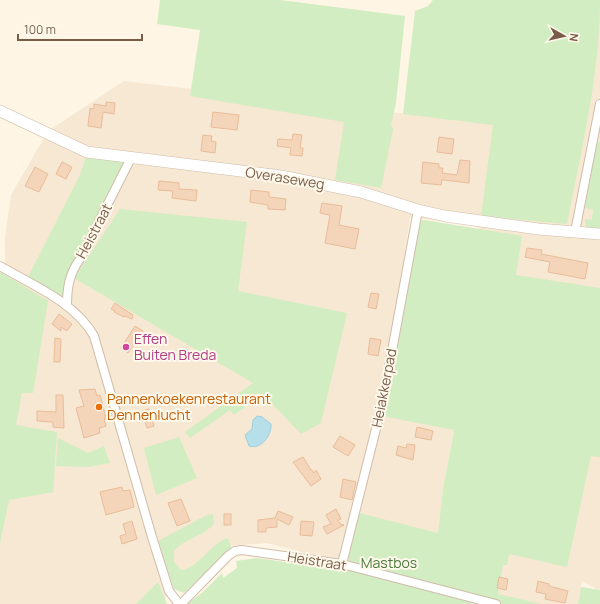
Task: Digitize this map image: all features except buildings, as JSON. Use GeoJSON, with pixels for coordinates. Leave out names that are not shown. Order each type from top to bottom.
{"type":"FeatureCollection","features":[{"type":"Feature","properties":{"kind":"street"},"geometry":{"type":"LineString","coordinates":[[575,232],[597,137],[600,104]]}},
{"type":"Feature","properties":{"kind":"street","name":"Overaseweg"},"geometry":{"type":"LineString","coordinates":[[0,111],[88,152],[311,181],[368,194],[418,210],[445,216],[600,234]]}},
{"type":"Feature","properties":{"kind":"street","name":"Heistraat"},"geometry":{"type":"LineString","coordinates":[[67,306],[67,290],[71,271],[80,259],[131,158]]}},
{"type":"Feature","properties":{"kind":"street","name":"Heiakkerpad"},"geometry":{"type":"LineString","coordinates":[[342,564],[382,405],[418,210]]}},
{"type":"Feature","properties":{"kind":"street","name":"Heistraat"},"geometry":{"type":"LineString","coordinates":[[0,266],[67,306],[87,324],[94,336],[152,537],[169,590],[180,604],[235,551],[242,550],[342,564],[496,604]]}},
{"type":"Feature","properties":{"kind":"shaded area"},"geometry":{"type":"Polygon","coordinates":[[[600,0],[600,307],[499,286],[478,226],[410,217],[383,412],[454,429],[443,489],[438,533],[359,516],[340,562],[267,543],[225,546],[211,552],[159,604],[0,604],[0,469],[7,420],[5,238],[11,195],[48,131],[124,81],[493,124],[600,0]]]}},
{"type":"Feature","properties":{"kind":"shaded area"},"geometry":{"type":"Polygon","coordinates":[[[586,449],[600,451],[600,591],[582,581],[578,604],[522,604],[486,596],[494,548],[586,449]]]}},
{"type":"Feature","properties":{"kind":"green space"},"geometry":{"type":"Polygon","coordinates":[[[160,0],[280,0],[405,16],[396,103],[391,125],[393,129],[381,188],[335,180],[344,122],[190,96],[200,30],[157,24],[160,0]]]}},
{"type":"Feature","properties":{"kind":"green space"},"geometry":{"type":"Polygon","coordinates":[[[433,0],[600,0],[597,56],[589,113],[567,224],[481,216],[493,125],[403,114],[415,11],[428,6],[433,0]]]}},
{"type":"Feature","properties":{"kind":"green space"},"geometry":{"type":"Polygon","coordinates":[[[600,141],[600,228],[586,227],[585,219],[592,220],[593,210],[585,208],[596,145],[600,141]]]}},
{"type":"Feature","properties":{"kind":"green space"},"geometry":{"type":"Polygon","coordinates":[[[87,155],[125,161],[65,280],[65,303],[28,277],[79,177],[87,155]]]}},
{"type":"Feature","properties":{"kind":"green space"},"geometry":{"type":"Polygon","coordinates":[[[120,209],[247,222],[238,291],[347,313],[321,423],[301,434],[263,394],[234,415],[230,410],[190,438],[185,432],[253,383],[74,278],[120,209]]]}},
{"type":"Feature","properties":{"kind":"green space","name":"Mastbos"},"geometry":{"type":"Polygon","coordinates":[[[418,219],[522,236],[516,275],[600,288],[600,457],[591,456],[567,567],[509,554],[507,565],[503,565],[498,594],[541,604],[187,604],[203,592],[222,573],[223,578],[237,568],[236,561],[257,558],[347,571],[355,512],[438,533],[443,489],[454,430],[382,416],[418,219]]]}},
{"type":"Feature","properties":{"kind":"green space"},"geometry":{"type":"Polygon","coordinates":[[[0,272],[48,301],[33,393],[22,393],[16,425],[57,432],[53,492],[9,500],[0,543],[0,272]]]}},
{"type":"Feature","properties":{"kind":"green space"},"geometry":{"type":"Polygon","coordinates":[[[179,437],[197,478],[156,495],[144,448],[179,437]]]}},
{"type":"Feature","properties":{"kind":"green space"},"geometry":{"type":"Polygon","coordinates":[[[58,438],[88,453],[104,446],[110,463],[88,467],[56,466],[58,438]]]}},
{"type":"Feature","properties":{"kind":"green space"},"geometry":{"type":"Polygon","coordinates":[[[213,514],[214,524],[204,532],[178,547],[174,551],[174,562],[181,570],[188,568],[199,561],[215,545],[228,538],[232,550],[213,565],[184,593],[174,589],[158,541],[207,515],[213,514]]]}},
{"type":"Feature","properties":{"kind":"green space"},"geometry":{"type":"Polygon","coordinates":[[[158,582],[167,604],[136,604],[158,582]]]}},
{"type":"Feature","properties":{"kind":"green space"},"geometry":{"type":"Polygon","coordinates":[[[581,587],[600,590],[600,604],[578,604],[581,587]]]}},
{"type":"Feature","properties":{"kind":"water"},"geometry":{"type":"Polygon","coordinates":[[[257,416],[262,417],[271,424],[271,428],[265,441],[258,446],[253,447],[249,446],[245,435],[252,429],[253,420],[257,416]]]}},
{"type":"Feature","properties":{"kind":"place","name":"Effen Buiten Breda"},"geometry":{"type":"Point","coordinates":[126,347]}},
{"type":"Feature","properties":{"kind":"place","name":"Pannenkoekenrestaurant Dennenlucht"},"geometry":{"type":"Point","coordinates":[99,407]}}]}
